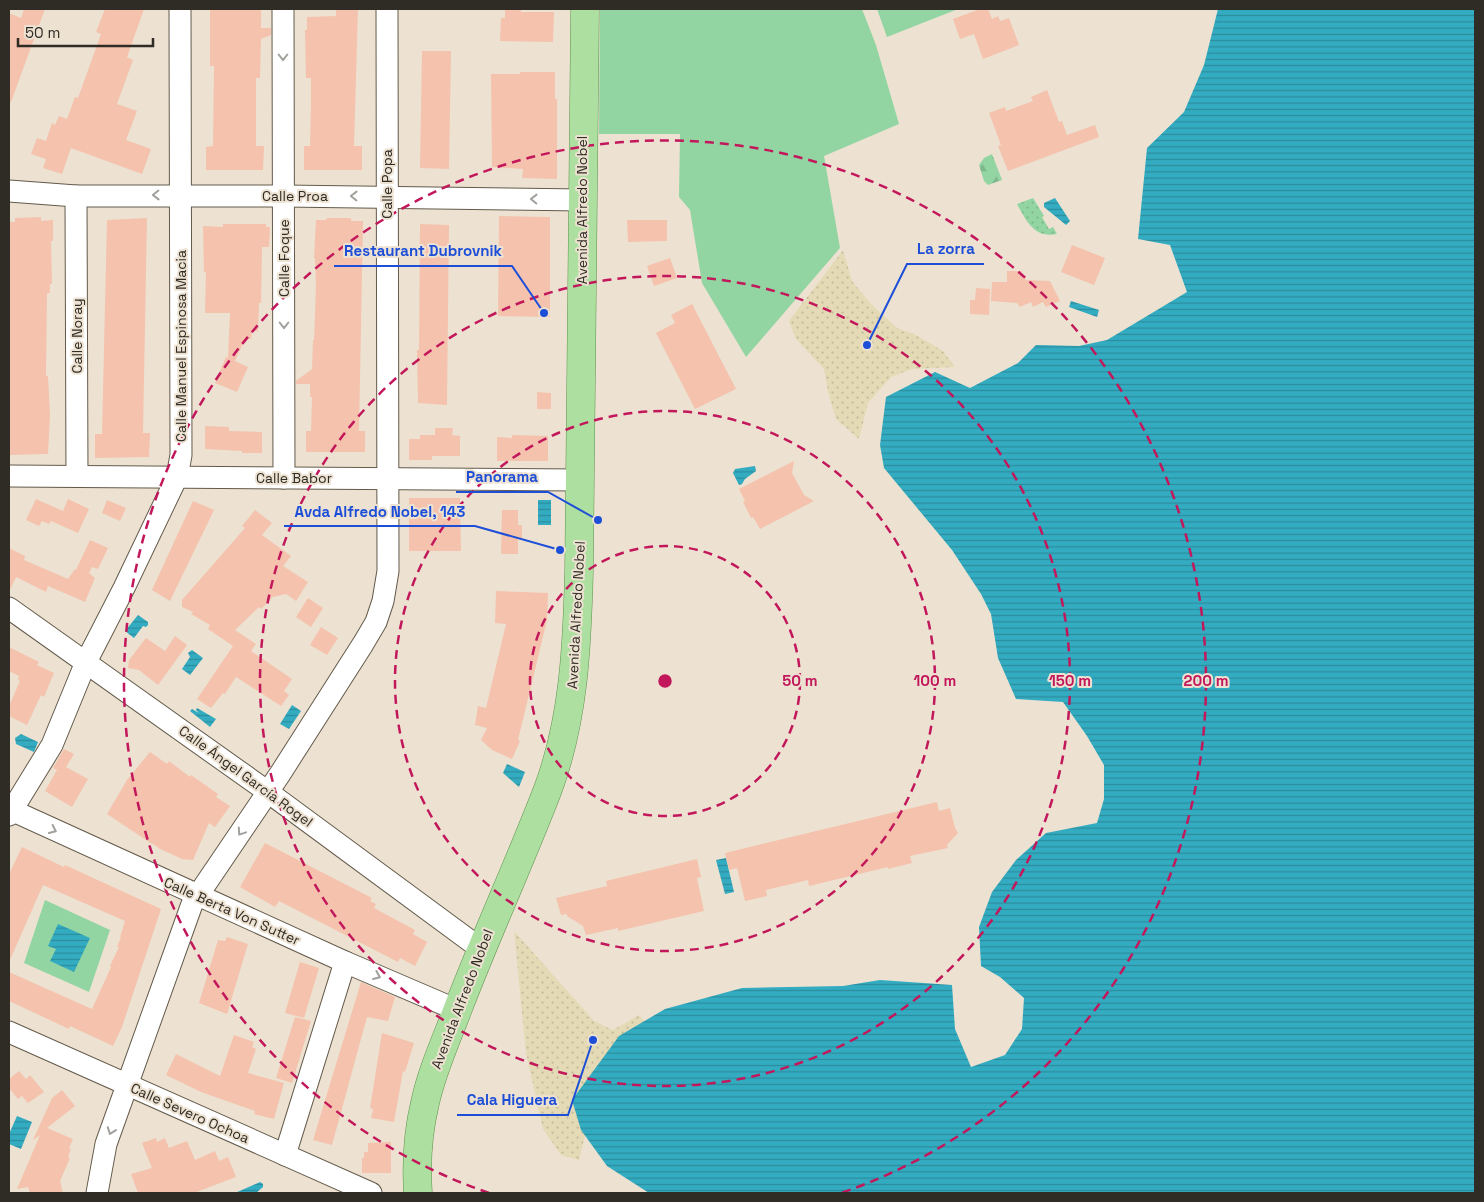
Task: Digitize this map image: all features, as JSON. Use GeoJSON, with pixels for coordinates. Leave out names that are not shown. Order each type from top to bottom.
{"type":"FeatureCollection","features":[{"type":"Feature","properties":{"kind":"main road","name":"Avenida Alfredo Nobel"},"geometry":{"type":"LineString","coordinates":[[418,1193],[418,1151],[425,1101],[434,1070],[481,949],[548,788],[566,728],[572,696],[578,633],[585,9]]}},
{"type":"Feature","properties":{"kind":"street","name":"Calle Manuel Espinosa Macia"},"geometry":{"type":"LineString","coordinates":[[10,812],[52,745],[86,662],[177,477],[182,454],[180,9]]}},
{"type":"Feature","properties":{"kind":"street","name":"Calle Foque"},"geometry":{"type":"LineString","coordinates":[[283,9],[284,478]]}},
{"type":"Feature","properties":{"kind":"street","name":"Calle Popa"},"geometry":{"type":"LineString","coordinates":[[97,1193],[106,1144],[192,904],[329,699],[376,622],[383,601],[387,583],[388,478],[387,9]]}},
{"type":"Feature","properties":{"kind":"street","name":"Calle Proa"},"geometry":{"type":"LineString","coordinates":[[9,191],[76,196],[180,195],[582,200]]}},
{"type":"Feature","properties":{"kind":"street","name":"Calle Noray"},"geometry":{"type":"LineString","coordinates":[[76,196],[77,476]]}},
{"type":"Feature","properties":{"kind":"street","name":"Calle Babor"},"geometry":{"type":"LineString","coordinates":[[9,476],[580,480]]}},
{"type":"Feature","properties":{"kind":"street","name":"Calle Ángel García Rogel"},"geometry":{"type":"LineString","coordinates":[[9,608],[268,792],[481,949]]}},
{"type":"Feature","properties":{"kind":"street","name":"Calle Berta Von Sutter"},"geometry":{"type":"LineString","coordinates":[[10,812],[457,1010]]}},
{"type":"Feature","properties":{"kind":"street"},"geometry":{"type":"LineString","coordinates":[[285,1155],[345,962]]}},
{"type":"Feature","properties":{"kind":"street","name":"Calle Severo Ochoa"},"geometry":{"type":"LineString","coordinates":[[9,1032],[371,1193]]}},
{"type":"Feature","properties":{"kind":"green space"},"geometry":{"type":"Polygon","coordinates":[[[600,9],[862,9],[876,45],[899,124],[824,156],[840,248],[746,357],[702,283],[690,210],[679,197],[680,134],[599,134],[600,9]]]}},
{"type":"Feature","properties":{"kind":"green space"},"geometry":{"type":"Polygon","coordinates":[[[877,9],[958,9],[887,37],[877,9]]]}},
{"type":"Feature","properties":{"kind":"green space"},"geometry":{"type":"Polygon","coordinates":[[[992,154],[1002,180],[988,185],[984,181],[979,165],[984,158],[992,154]]]}},
{"type":"Feature","properties":{"kind":"green space"},"geometry":{"type":"Polygon","coordinates":[[[1033,198],[1044,216],[1042,217],[1049,229],[1053,227],[1057,234],[1042,234],[1028,222],[1017,204],[1033,198]]]}},
{"type":"Feature","properties":{"kind":"green space"},"geometry":{"type":"Polygon","coordinates":[[[45,900],[110,930],[89,992],[24,963],[45,900]]]}},
{"type":"Feature","properties":{"kind":"sand"},"geometry":{"type":"Polygon","coordinates":[[[843,250],[852,281],[870,303],[897,328],[914,334],[943,351],[955,367],[912,369],[891,377],[868,403],[859,439],[836,419],[824,369],[796,339],[789,321],[843,250]]]}},
{"type":"Feature","properties":{"kind":"sand"},"geometry":{"type":"Polygon","coordinates":[[[514,931],[594,1021],[613,1030],[639,1015],[670,1050],[596,1090],[579,1160],[561,1155],[543,1129],[526,1053],[514,931]]]}},
{"type":"Feature","properties":{"kind":"water"},"geometry":{"type":"Polygon","coordinates":[[[1218,9],[1475,9],[1475,1193],[649,1193],[607,1166],[581,1130],[572,1100],[619,1036],[665,1009],[742,988],[843,986],[880,980],[952,985],[955,1029],[971,1067],[1005,1055],[1022,1029],[1024,998],[1000,977],[981,966],[979,927],[992,892],[1016,860],[1046,833],[1097,823],[1104,799],[1104,765],[1087,736],[1063,702],[1016,699],[998,658],[991,614],[981,594],[952,550],[884,468],[880,445],[886,397],[935,372],[970,388],[1018,363],[1036,345],[1079,346],[1107,340],[1187,292],[1170,245],[1138,239],[1147,148],[1184,112],[1204,65],[1218,9]]]}},
{"type":"Feature","properties":{"kind":"water"},"geometry":{"type":"Polygon","coordinates":[[[1055,198],[1070,221],[1066,225],[1044,207],[1044,203],[1055,198]]]}},
{"type":"Feature","properties":{"kind":"water"},"geometry":{"type":"Polygon","coordinates":[[[1071,301],[1099,310],[1097,317],[1069,307],[1071,301]]]}},
{"type":"Feature","properties":{"kind":"water"},"geometry":{"type":"Polygon","coordinates":[[[755,466],[756,471],[739,485],[733,473],[735,469],[755,466]]]}},
{"type":"Feature","properties":{"kind":"water"},"geometry":{"type":"Polygon","coordinates":[[[538,500],[551,500],[551,525],[538,525],[538,500]]]}},
{"type":"Feature","properties":{"kind":"water"},"geometry":{"type":"Polygon","coordinates":[[[138,615],[148,622],[148,625],[146,627],[143,626],[134,638],[125,631],[138,615]]]}},
{"type":"Feature","properties":{"kind":"water"},"geometry":{"type":"Polygon","coordinates":[[[192,650],[203,658],[190,675],[182,669],[190,657],[188,653],[192,650]]]}},
{"type":"Feature","properties":{"kind":"water"},"geometry":{"type":"Polygon","coordinates":[[[292,705],[301,711],[289,729],[280,724],[292,705]]]}},
{"type":"Feature","properties":{"kind":"water"},"geometry":{"type":"Polygon","coordinates":[[[197,708],[216,719],[210,727],[190,711],[192,709],[199,713],[196,710],[197,708]]]}},
{"type":"Feature","properties":{"kind":"water"},"geometry":{"type":"Polygon","coordinates":[[[21,734],[38,742],[34,752],[16,744],[15,738],[21,734]]]}},
{"type":"Feature","properties":{"kind":"water"},"geometry":{"type":"Polygon","coordinates":[[[507,764],[525,772],[519,787],[503,773],[507,764]]]}},
{"type":"Feature","properties":{"kind":"water"},"geometry":{"type":"Polygon","coordinates":[[[726,858],[734,892],[725,894],[716,860],[726,858]]]}},
{"type":"Feature","properties":{"kind":"water"},"geometry":{"type":"Polygon","coordinates":[[[58,924],[90,938],[74,972],[50,961],[56,949],[48,946],[58,924]]]}},
{"type":"Feature","properties":{"kind":"water"},"geometry":{"type":"Polygon","coordinates":[[[17,1116],[32,1122],[21,1149],[9,1144],[9,1134],[17,1116]]]}},
{"type":"Feature","properties":{"kind":"water"},"geometry":{"type":"Polygon","coordinates":[[[260,1182],[263,1184],[263,1187],[256,1193],[235,1193],[260,1182]]]}},
{"type":"Feature","properties":{"kind":"building"},"geometry":{"type":"Polygon","coordinates":[[[24,9],[45,9],[11,102],[9,102],[9,13],[21,18],[24,9]]]}},
{"type":"Feature","properties":{"kind":"building"},"geometry":{"type":"Polygon","coordinates":[[[105,9],[144,9],[127,57],[133,60],[117,104],[137,111],[126,140],[151,149],[142,174],[71,148],[62,174],[43,168],[46,159],[31,154],[37,138],[46,141],[52,123],[55,125],[59,116],[67,119],[75,97],[78,98],[101,34],[96,32],[105,9]]]}},
{"type":"Feature","properties":{"kind":"building"},"geometry":{"type":"Polygon","coordinates":[[[210,9],[261,9],[261,28],[271,28],[271,35],[261,39],[260,78],[256,78],[256,146],[264,146],[263,170],[206,170],[206,147],[213,146],[214,66],[210,66],[210,9]]]}},
{"type":"Feature","properties":{"kind":"building"},"geometry":{"type":"Polygon","coordinates":[[[336,9],[358,9],[354,146],[362,146],[362,170],[304,170],[304,146],[310,146],[311,105],[311,78],[306,78],[305,30],[307,30],[307,17],[336,16],[336,9]]]}},
{"type":"Feature","properties":{"kind":"building"},"geometry":{"type":"Polygon","coordinates":[[[505,9],[521,9],[521,12],[554,12],[553,42],[500,41],[501,18],[505,18],[505,9]]]}},
{"type":"Feature","properties":{"kind":"building"},"geometry":{"type":"Polygon","coordinates":[[[980,9],[988,9],[992,19],[998,16],[1000,21],[1009,18],[1019,45],[983,59],[974,34],[960,39],[953,19],[980,9]]]}},
{"type":"Feature","properties":{"kind":"building"},"geometry":{"type":"Polygon","coordinates":[[[422,51],[451,51],[449,169],[420,168],[422,51]]]}},
{"type":"Feature","properties":{"kind":"building"},"geometry":{"type":"Polygon","coordinates":[[[520,72],[555,72],[557,179],[522,178],[523,169],[492,167],[491,74],[520,74],[520,72]]]}},
{"type":"Feature","properties":{"kind":"building"},"geometry":{"type":"Polygon","coordinates":[[[1047,90],[1059,122],[1062,121],[1067,135],[1095,125],[1099,137],[1008,171],[998,146],[1001,145],[989,113],[1005,107],[1006,111],[1033,101],[1031,97],[1047,90]]]}},
{"type":"Feature","properties":{"kind":"building"},"geometry":{"type":"Polygon","coordinates":[[[499,216],[550,217],[550,317],[498,316],[499,216]]]}},
{"type":"Feature","properties":{"kind":"building"},"geometry":{"type":"Polygon","coordinates":[[[41,217],[41,221],[53,220],[53,241],[51,241],[52,284],[50,284],[50,293],[47,293],[46,376],[48,376],[50,415],[48,454],[9,455],[9,222],[15,222],[15,218],[41,217]]]}},
{"type":"Feature","properties":{"kind":"building"},"geometry":{"type":"Polygon","coordinates":[[[147,218],[143,433],[150,433],[149,457],[95,458],[95,434],[102,434],[107,220],[147,218]]]}},
{"type":"Feature","properties":{"kind":"building"},"geometry":{"type":"Polygon","coordinates":[[[327,218],[351,218],[351,221],[363,221],[359,431],[365,431],[365,452],[306,452],[306,431],[311,431],[312,397],[310,397],[310,384],[296,384],[296,381],[312,369],[316,286],[314,258],[316,220],[326,220],[327,218]]]}},
{"type":"Feature","properties":{"kind":"building"},"geometry":{"type":"Polygon","coordinates":[[[627,220],[667,220],[667,241],[628,242],[627,220]]]}},
{"type":"Feature","properties":{"kind":"building"},"geometry":{"type":"Polygon","coordinates":[[[223,224],[266,224],[266,227],[270,227],[269,247],[262,247],[261,303],[259,303],[258,331],[252,331],[251,339],[245,339],[235,361],[248,367],[237,392],[215,383],[226,357],[228,358],[230,313],[205,313],[206,272],[204,272],[203,226],[223,227],[223,224]]]}},
{"type":"Feature","properties":{"kind":"building"},"geometry":{"type":"Polygon","coordinates":[[[420,224],[449,225],[447,405],[418,403],[417,350],[419,350],[420,224]]]}},
{"type":"Feature","properties":{"kind":"building"},"geometry":{"type":"Polygon","coordinates":[[[1072,245],[1105,258],[1094,285],[1061,272],[1072,245]]]}},
{"type":"Feature","properties":{"kind":"building"},"geometry":{"type":"Polygon","coordinates":[[[670,258],[677,278],[654,286],[647,266],[670,258]]]}},
{"type":"Feature","properties":{"kind":"building"},"geometry":{"type":"Polygon","coordinates":[[[1007,271],[1022,271],[1021,275],[1026,276],[1025,280],[1050,281],[1060,301],[1046,307],[1043,302],[1033,307],[1031,302],[1020,307],[1017,303],[991,301],[992,282],[1007,282],[1007,271]]]}},
{"type":"Feature","properties":{"kind":"building"},"geometry":{"type":"Polygon","coordinates":[[[976,288],[990,289],[989,315],[970,314],[970,300],[975,300],[976,288]]]}},
{"type":"Feature","properties":{"kind":"building"},"geometry":{"type":"Polygon","coordinates":[[[692,304],[736,389],[695,409],[656,333],[675,323],[671,315],[692,304]]]}},
{"type":"Feature","properties":{"kind":"building"},"geometry":{"type":"Polygon","coordinates":[[[537,392],[551,393],[551,409],[537,409],[537,392]]]}},
{"type":"Feature","properties":{"kind":"building"},"geometry":{"type":"Polygon","coordinates":[[[205,426],[229,427],[229,431],[262,432],[262,453],[205,449],[205,426]]]}},
{"type":"Feature","properties":{"kind":"building"},"geometry":{"type":"Polygon","coordinates":[[[435,428],[453,428],[452,435],[460,436],[460,456],[432,456],[432,460],[409,460],[409,439],[420,439],[420,435],[435,435],[435,428]]]}},
{"type":"Feature","properties":{"kind":"building"},"geometry":{"type":"Polygon","coordinates":[[[512,435],[548,436],[548,461],[497,461],[497,437],[512,438],[512,435]]]}},
{"type":"Feature","properties":{"kind":"building"},"geometry":{"type":"Polygon","coordinates":[[[794,461],[792,473],[804,495],[814,501],[760,529],[753,517],[751,518],[739,489],[794,461]]]}},
{"type":"Feature","properties":{"kind":"building"},"geometry":{"type":"Polygon","coordinates":[[[409,498],[460,498],[461,551],[409,551],[409,498]]]}},
{"type":"Feature","properties":{"kind":"building"},"geometry":{"type":"Polygon","coordinates":[[[36,499],[63,511],[68,499],[89,509],[78,533],[51,521],[49,524],[42,521],[39,526],[26,520],[36,499]]]}},
{"type":"Feature","properties":{"kind":"building"},"geometry":{"type":"Polygon","coordinates":[[[107,500],[126,508],[120,521],[102,513],[107,500]]]}},
{"type":"Feature","properties":{"kind":"building"},"geometry":{"type":"Polygon","coordinates":[[[193,501],[214,510],[170,601],[152,590],[193,501]]]}},
{"type":"Feature","properties":{"kind":"building"},"geometry":{"type":"Polygon","coordinates":[[[255,510],[272,523],[262,535],[291,556],[283,566],[308,582],[296,601],[286,594],[273,597],[261,609],[259,607],[235,630],[256,644],[251,651],[292,679],[284,691],[289,695],[281,706],[236,677],[225,694],[223,693],[211,708],[197,699],[233,646],[208,629],[210,625],[191,614],[193,612],[182,607],[182,600],[245,528],[242,526],[255,510]]]}},
{"type":"Feature","properties":{"kind":"building"},"geometry":{"type":"Polygon","coordinates":[[[502,510],[518,510],[518,525],[522,525],[522,539],[518,539],[518,554],[501,554],[502,510]]]}},
{"type":"Feature","properties":{"kind":"building"},"geometry":{"type":"Polygon","coordinates":[[[90,540],[108,548],[98,569],[92,567],[89,573],[95,578],[85,602],[48,586],[46,592],[16,577],[9,592],[9,548],[25,556],[24,560],[68,579],[76,570],[90,540]]]}},
{"type":"Feature","properties":{"kind":"building"},"geometry":{"type":"Polygon","coordinates":[[[496,591],[548,593],[547,620],[518,740],[520,741],[512,759],[492,750],[481,740],[487,728],[475,725],[478,706],[486,708],[506,624],[495,623],[496,591]]]}},
{"type":"Feature","properties":{"kind":"building"},"geometry":{"type":"Polygon","coordinates":[[[308,598],[323,608],[311,627],[296,617],[308,598]]]}},
{"type":"Feature","properties":{"kind":"building"},"geometry":{"type":"Polygon","coordinates":[[[321,627],[338,638],[327,655],[310,645],[321,627]]]}},
{"type":"Feature","properties":{"kind":"building"},"geometry":{"type":"Polygon","coordinates":[[[175,636],[187,645],[158,685],[139,670],[128,668],[129,660],[146,638],[165,651],[175,636]]]}},
{"type":"Feature","properties":{"kind":"building"},"geometry":{"type":"Polygon","coordinates":[[[9,647],[39,662],[37,665],[54,673],[44,697],[41,695],[27,725],[9,716],[9,706],[20,681],[18,680],[19,676],[9,671],[9,647]]]}},
{"type":"Feature","properties":{"kind":"building"},"geometry":{"type":"Polygon","coordinates":[[[64,749],[74,754],[66,767],[88,779],[72,807],[45,791],[57,770],[53,768],[64,749]]]}},
{"type":"Feature","properties":{"kind":"building"},"geometry":{"type":"Polygon","coordinates":[[[150,752],[167,764],[169,761],[190,777],[191,775],[218,794],[216,797],[230,806],[215,827],[209,823],[193,860],[182,859],[158,848],[107,814],[127,780],[150,752]]]}},
{"type":"Feature","properties":{"kind":"building"},"geometry":{"type":"Polygon","coordinates":[[[937,802],[939,811],[950,808],[958,833],[947,845],[948,848],[910,856],[912,863],[809,886],[808,880],[766,890],[767,896],[745,901],[737,868],[729,870],[725,853],[937,802]]]}},
{"type":"Feature","properties":{"kind":"building"},"geometry":{"type":"Polygon","coordinates":[[[265,843],[372,898],[370,901],[376,904],[374,908],[415,930],[413,934],[427,942],[415,966],[400,958],[398,962],[279,901],[275,907],[240,887],[265,843]]]}},
{"type":"Feature","properties":{"kind":"building"},"geometry":{"type":"Polygon","coordinates":[[[22,847],[161,909],[122,1027],[113,1046],[70,1026],[69,1029],[9,1001],[9,972],[92,1009],[119,947],[117,947],[125,921],[43,885],[9,962],[9,874],[22,847]]]}},
{"type":"Feature","properties":{"kind":"building"},"geometry":{"type":"Polygon","coordinates":[[[697,859],[701,877],[697,878],[704,911],[618,931],[618,928],[586,935],[583,926],[567,916],[567,914],[561,915],[556,898],[607,886],[606,881],[697,859]]]}},
{"type":"Feature","properties":{"kind":"building"},"geometry":{"type":"Polygon","coordinates":[[[227,937],[248,944],[227,1014],[199,1003],[218,940],[225,941],[227,937]]]}},
{"type":"Feature","properties":{"kind":"building"},"geometry":{"type":"Polygon","coordinates":[[[300,962],[319,968],[304,1018],[285,1013],[300,962]]]}},
{"type":"Feature","properties":{"kind":"building"},"geometry":{"type":"Polygon","coordinates":[[[361,982],[395,997],[388,1021],[367,1017],[332,1145],[313,1140],[361,982]]]}},
{"type":"Feature","properties":{"kind":"building"},"geometry":{"type":"Polygon","coordinates":[[[295,1017],[311,1021],[292,1083],[276,1078],[295,1017]]]}},
{"type":"Feature","properties":{"kind":"building"},"geometry":{"type":"Polygon","coordinates":[[[382,1033],[414,1043],[405,1072],[403,1071],[394,1122],[371,1118],[373,1109],[370,1108],[382,1033]]]}},
{"type":"Feature","properties":{"kind":"building"},"geometry":{"type":"Polygon","coordinates":[[[234,1035],[254,1042],[252,1047],[256,1049],[248,1073],[284,1083],[274,1119],[254,1114],[255,1111],[201,1092],[166,1075],[176,1054],[220,1076],[234,1035]]]}},
{"type":"Feature","properties":{"kind":"building"},"geometry":{"type":"Polygon","coordinates":[[[19,1071],[26,1079],[30,1075],[44,1092],[28,1103],[22,1096],[18,1099],[9,1088],[9,1079],[19,1071]]]}},
{"type":"Feature","properties":{"kind":"building"},"geometry":{"type":"Polygon","coordinates":[[[62,1090],[75,1106],[47,1128],[73,1139],[69,1148],[71,1149],[68,1157],[70,1158],[60,1181],[63,1193],[30,1193],[28,1187],[17,1189],[40,1135],[33,1140],[52,1098],[62,1090]]]}},
{"type":"Feature","properties":{"kind":"building"},"geometry":{"type":"Polygon","coordinates":[[[156,1138],[157,1142],[165,1138],[169,1148],[187,1141],[195,1160],[215,1151],[219,1161],[228,1157],[236,1177],[194,1193],[138,1193],[131,1174],[152,1168],[142,1143],[156,1138]]]}},
{"type":"Feature","properties":{"kind":"building"},"geometry":{"type":"Polygon","coordinates":[[[391,1142],[391,1173],[362,1173],[362,1158],[364,1158],[364,1152],[368,1152],[368,1143],[391,1142]]]}},
{"type":"Feature","properties":{"kind":"place","name":"Restaurant Dubrovnik"},"geometry":{"type":"Point","coordinates":[544,313]}},
{"type":"Feature","properties":{"kind":"place","name":"La zorra"},"geometry":{"type":"Point","coordinates":[867,345]}},
{"type":"Feature","properties":{"kind":"place","name":"Panorama"},"geometry":{"type":"Point","coordinates":[598,520]}},
{"type":"Feature","properties":{"kind":"place","name":"Avda Alfredo Nobel, 143"},"geometry":{"type":"Point","coordinates":[560,550]}},
{"type":"Feature","properties":{"kind":"place","name":"Cala Higuera"},"geometry":{"type":"Point","coordinates":[593,1040]}}]}
